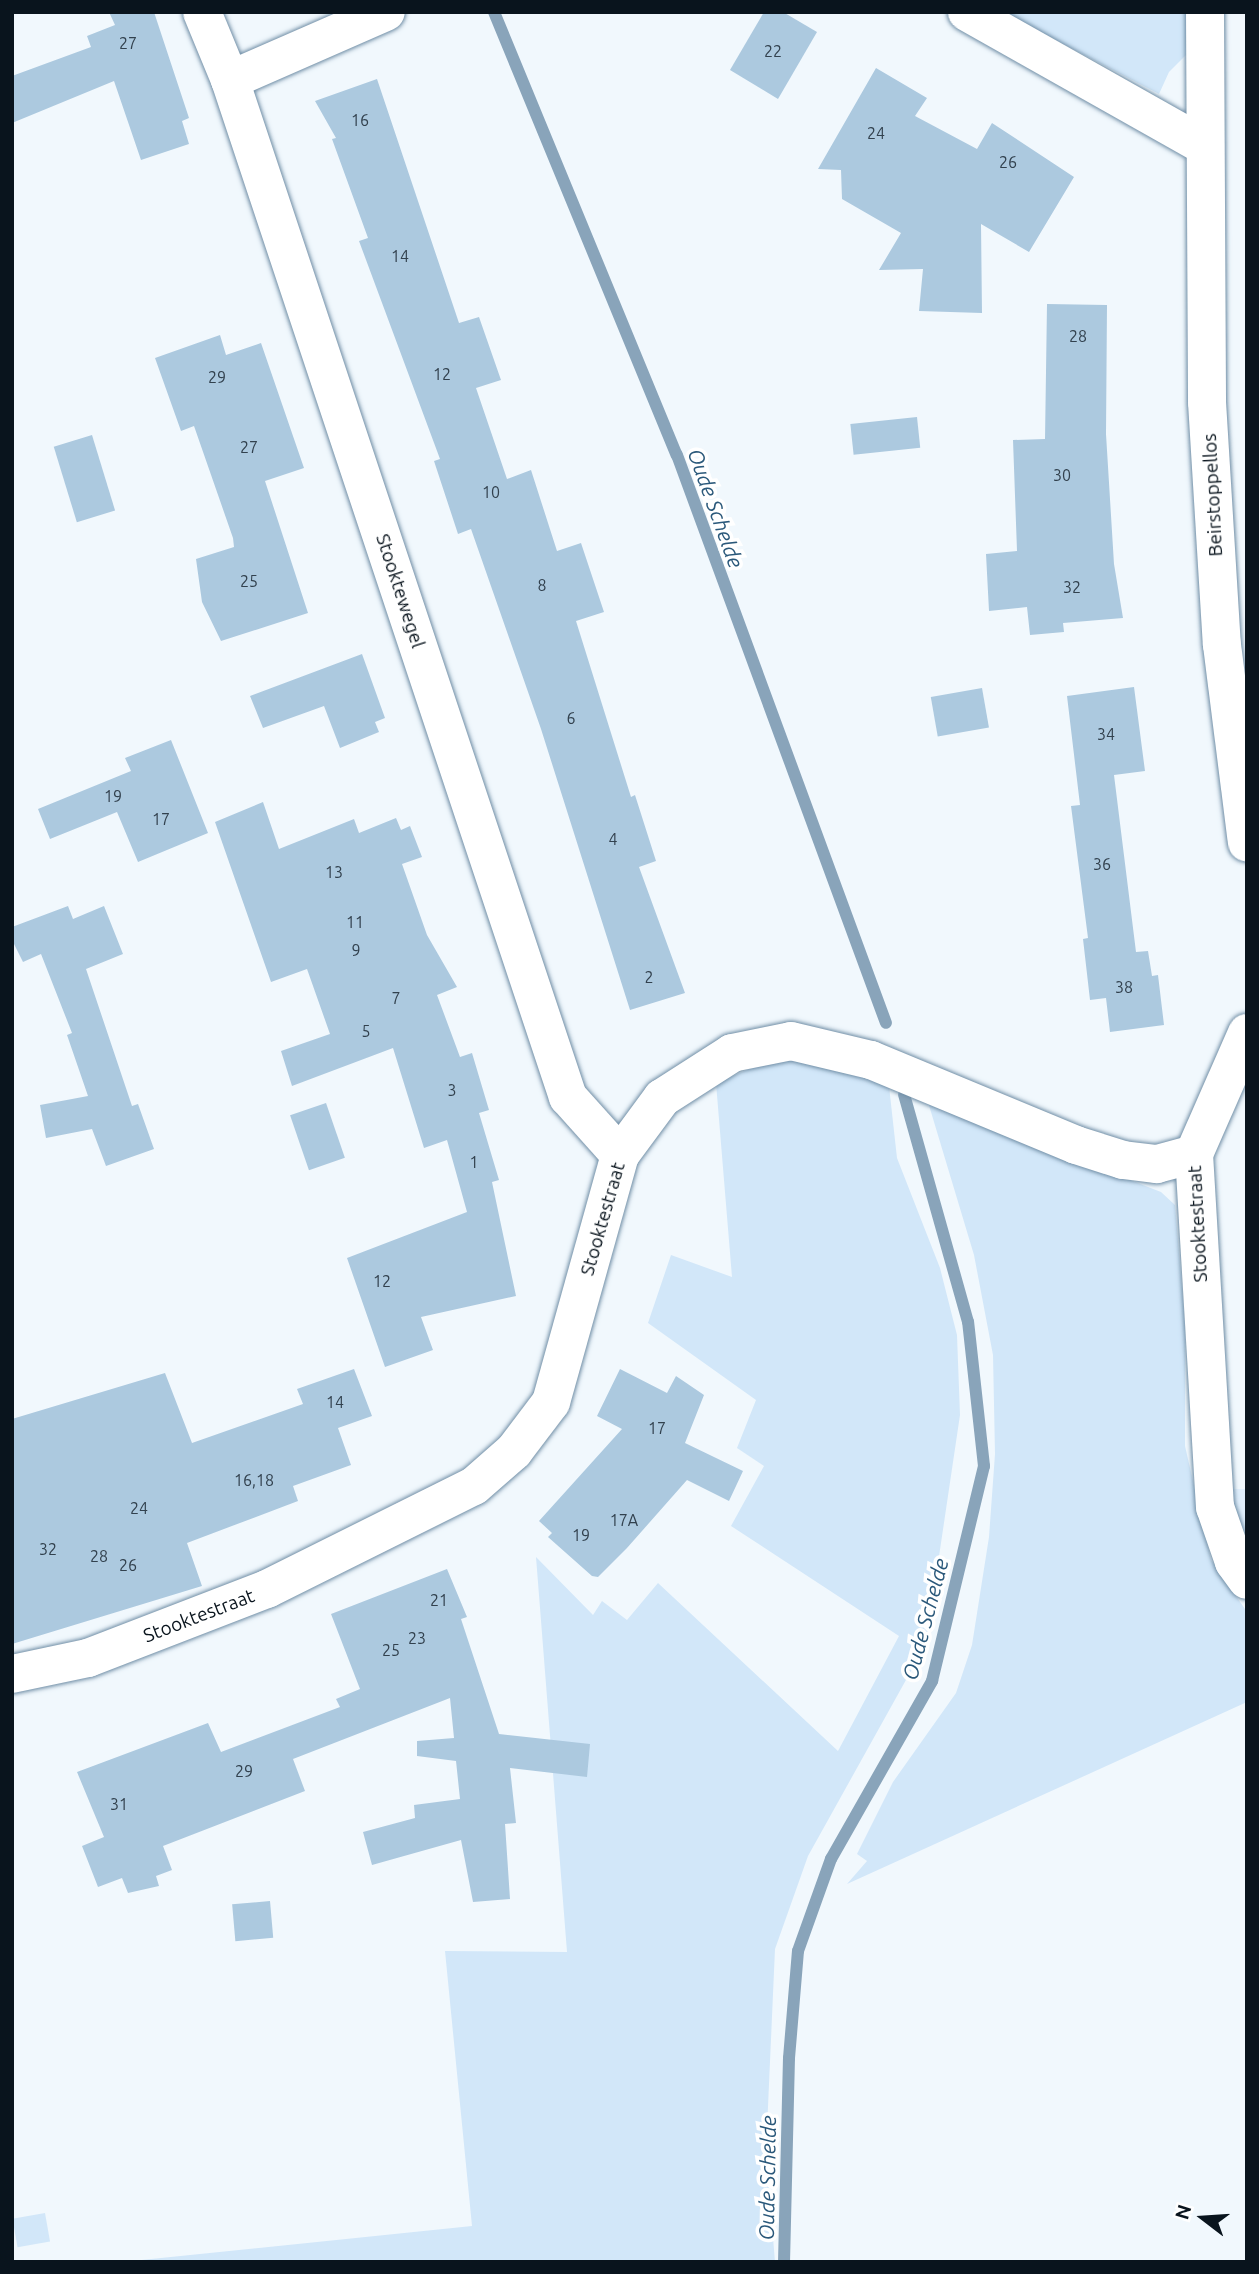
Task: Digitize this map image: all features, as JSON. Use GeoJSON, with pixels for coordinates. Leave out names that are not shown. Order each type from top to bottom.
{"type":"FeatureCollection","features":[{"type":"Feature","properties":{"kind":"street","name":"Stooktewegel"},"geometry":{"type":"LineString","coordinates":[[202,12],[230,80],[568,1097],[620,1155]]}},
{"type":"Feature","properties":{"kind":"street"},"geometry":{"type":"LineString","coordinates":[[230,80],[386,12]]}},
{"type":"Feature","properties":{"kind":"street"},"geometry":{"type":"LineString","coordinates":[[967,12],[1205,146]]}},
{"type":"Feature","properties":{"kind":"street","name":"Beirstoppellos"},"geometry":{"type":"LineString","coordinates":[[1205,12],[1208,415],[1222,645],[1247,842]]}},
{"type":"Feature","properties":{"kind":"street"},"geometry":{"type":"LineString","coordinates":[[1194,1154],[1247,1032]]}},
{"type":"Feature","properties":{"kind":"street","name":"Stooktestraat"},"geometry":{"type":"LineString","coordinates":[[12,1674],[88,1658],[267,1589],[474,1486],[514,1451],[551,1402],[620,1155],[662,1098],[732,1053],[791,1041],[871,1060],[1076,1145],[1123,1160],[1157,1164],[1194,1154],[1215,1507],[1234,1562],[1247,1580]]}},
{"type":"Feature","properties":{"kind":"shaded area"},"geometry":{"type":"Polygon","coordinates":[[[1002,12],[1191,12],[1188,53],[1169,72],[1159,94],[1002,12]]]}},
{"type":"Feature","properties":{"kind":"shaded area"},"geometry":{"type":"Polygon","coordinates":[[[809,1057],[889,1086],[897,1158],[940,1268],[957,1335],[960,1415],[926,1644],[808,1856],[775,1949],[766,2152],[775,2262],[122,2262],[472,2226],[445,1951],[567,1952],[536,1557],[593,1615],[602,1601],[627,1620],[658,1583],[838,1751],[899,1636],[731,1526],[764,1466],[737,1448],[756,1400],[648,1323],[671,1255],[732,1277],[716,1083],[771,1060],[809,1057]]]}},
{"type":"Feature","properties":{"kind":"shaded area"},"geometry":{"type":"Polygon","coordinates":[[[928,1102],[1161,1192],[1175,1205],[1185,1325],[1185,1446],[1211,1560],[1247,1612],[1247,1702],[847,1884],[867,1861],[857,1854],[893,1782],[956,1693],[972,1645],[989,1537],[995,1454],[993,1355],[974,1255],[928,1102]]]}},
{"type":"Feature","properties":{"kind":"shaded area"},"geometry":{"type":"Polygon","coordinates":[[[1228,1489],[1247,1489],[1247,1538],[1228,1489]]]}},
{"type":"Feature","properties":{"kind":"shaded area"},"geometry":{"type":"Polygon","coordinates":[[[45,2213],[50,2242],[18,2247],[13,2219],[45,2213]]]}},
{"type":"Feature","properties":{"kind":"building"},"geometry":{"type":"Polygon","coordinates":[[[109,12],[154,12],[189,118],[182,121],[189,144],[141,160],[114,81],[12,123],[12,76],[91,47],[87,36],[115,25],[109,12]]]}},
{"type":"Feature","properties":{"kind":"building"},"geometry":{"type":"Polygon","coordinates":[[[764,12],[783,12],[817,32],[778,99],[730,70],[764,12]]]}},
{"type":"Feature","properties":{"kind":"building"},"geometry":{"type":"Polygon","coordinates":[[[876,68],[927,98],[915,116],[977,149],[992,123],[1074,177],[1029,252],[981,224],[982,313],[919,311],[923,269],[879,270],[901,233],[842,199],[841,170],[818,169],[876,68]]]}},
{"type":"Feature","properties":{"kind":"building"},"geometry":{"type":"Polygon","coordinates":[[[377,79],[459,323],[479,317],[501,380],[476,388],[507,479],[531,470],[557,551],[581,543],[604,612],[576,621],[631,797],[635,795],[656,861],[639,867],[685,993],[630,1010],[541,729],[471,529],[458,534],[434,461],[440,459],[359,241],[368,238],[332,139],[336,138],[315,101],[377,79]]]}},
{"type":"Feature","properties":{"kind":"building"},"geometry":{"type":"Polygon","coordinates":[[[1047,304],[1107,305],[1106,434],[1114,564],[1123,618],[1063,623],[1064,632],[1030,635],[1027,607],[989,611],[986,554],[1017,551],[1013,440],[1045,439],[1047,304]]]}},
{"type":"Feature","properties":{"kind":"building"},"geometry":{"type":"Polygon","coordinates":[[[220,335],[226,355],[261,343],[304,468],[265,481],[308,613],[221,641],[202,602],[196,559],[234,547],[233,538],[194,426],[181,431],[155,358],[220,335]]]}},
{"type":"Feature","properties":{"kind":"building"},"geometry":{"type":"Polygon","coordinates":[[[917,417],[920,448],[854,455],[850,424],[917,417]]]}},
{"type":"Feature","properties":{"kind":"building"},"geometry":{"type":"Polygon","coordinates":[[[92,435],[115,511],[77,522],[54,447],[92,435]]]}},
{"type":"Feature","properties":{"kind":"building"},"geometry":{"type":"Polygon","coordinates":[[[362,654],[385,718],[375,722],[379,732],[340,748],[324,706],[263,728],[250,696],[362,654]]]}},
{"type":"Feature","properties":{"kind":"building"},"geometry":{"type":"Polygon","coordinates":[[[1134,687],[1145,771],[1114,775],[1136,952],[1148,951],[1152,976],[1158,975],[1164,1025],[1110,1032],[1106,998],[1090,1000],[1083,939],[1088,938],[1071,806],[1080,805],[1067,696],[1134,687]]]}},
{"type":"Feature","properties":{"kind":"building"},"geometry":{"type":"Polygon","coordinates":[[[982,688],[989,727],[938,736],[931,697],[982,688]]]}},
{"type":"Feature","properties":{"kind":"building"},"geometry":{"type":"Polygon","coordinates":[[[171,740],[208,833],[138,862],[117,812],[50,839],[38,809],[131,771],[125,758],[171,740]]]}},
{"type":"Feature","properties":{"kind":"building"},"geometry":{"type":"Polygon","coordinates":[[[263,802],[279,849],[354,819],[359,833],[396,818],[401,830],[410,826],[422,857],[402,864],[427,935],[457,987],[437,995],[460,1057],[472,1053],[489,1110],[479,1113],[499,1180],[492,1182],[516,1296],[421,1317],[433,1350],[385,1367],[347,1258],[467,1212],[447,1140],[424,1148],[393,1048],[292,1086],[281,1051],[330,1034],[307,969],[271,982],[215,822],[263,802]]]}},
{"type":"Feature","properties":{"kind":"building"},"geometry":{"type":"Polygon","coordinates":[[[68,906],[73,919],[104,906],[123,954],[86,969],[132,1106],[138,1104],[154,1149],[106,1166],[92,1129],[46,1138],[40,1105],[88,1096],[67,1035],[72,1033],[41,954],[23,962],[12,940],[12,927],[68,906]]]}},
{"type":"Feature","properties":{"kind":"building"},"geometry":{"type":"Polygon","coordinates":[[[326,1103],[345,1158],[309,1170],[290,1115],[326,1103]]]}},
{"type":"Feature","properties":{"kind":"building"},"geometry":{"type":"Polygon","coordinates":[[[354,1369],[372,1416],[338,1428],[351,1465],[293,1486],[298,1501],[187,1543],[202,1586],[12,1644],[12,1419],[165,1373],[192,1443],[303,1404],[297,1389],[354,1369]]]}},
{"type":"Feature","properties":{"kind":"building"},"geometry":{"type":"Polygon","coordinates":[[[620,1369],[667,1393],[676,1376],[704,1395],[685,1443],[743,1471],[729,1501],[687,1480],[598,1577],[592,1576],[548,1537],[552,1533],[539,1521],[622,1429],[597,1416],[620,1369]]]}},
{"type":"Feature","properties":{"kind":"building"},"geometry":{"type":"Polygon","coordinates":[[[447,1569],[467,1617],[461,1619],[499,1734],[590,1744],[587,1777],[510,1768],[516,1823],[505,1824],[510,1899],[473,1902],[461,1840],[372,1865],[363,1832],[415,1818],[414,1805],[460,1799],[456,1761],[417,1756],[417,1741],[454,1738],[450,1698],[293,1759],[305,1791],[163,1846],[172,1870],[156,1876],[159,1886],[128,1893],[122,1878],[98,1887],[82,1846],[104,1837],[77,1772],[208,1723],[221,1752],[340,1707],[336,1699],[360,1689],[331,1614],[447,1569]]]}},
{"type":"Feature","properties":{"kind":"building"},"geometry":{"type":"Polygon","coordinates":[[[270,1901],[273,1938],[235,1941],[232,1904],[270,1901]]]}},
{"type":"Feature","properties":{"kind":"waterway","name":"Oude Schelde"},"geometry":{"type":"LineString","coordinates":[[494,12],[677,455],[886,1023]]}},
{"type":"Feature","properties":{"kind":"waterway","name":"Oude Schelde"},"geometry":{"type":"LineString","coordinates":[[784,2262],[789,2058],[798,1951],[831,1859],[932,1681],[984,1466],[968,1322],[904,1095]]}}]}
